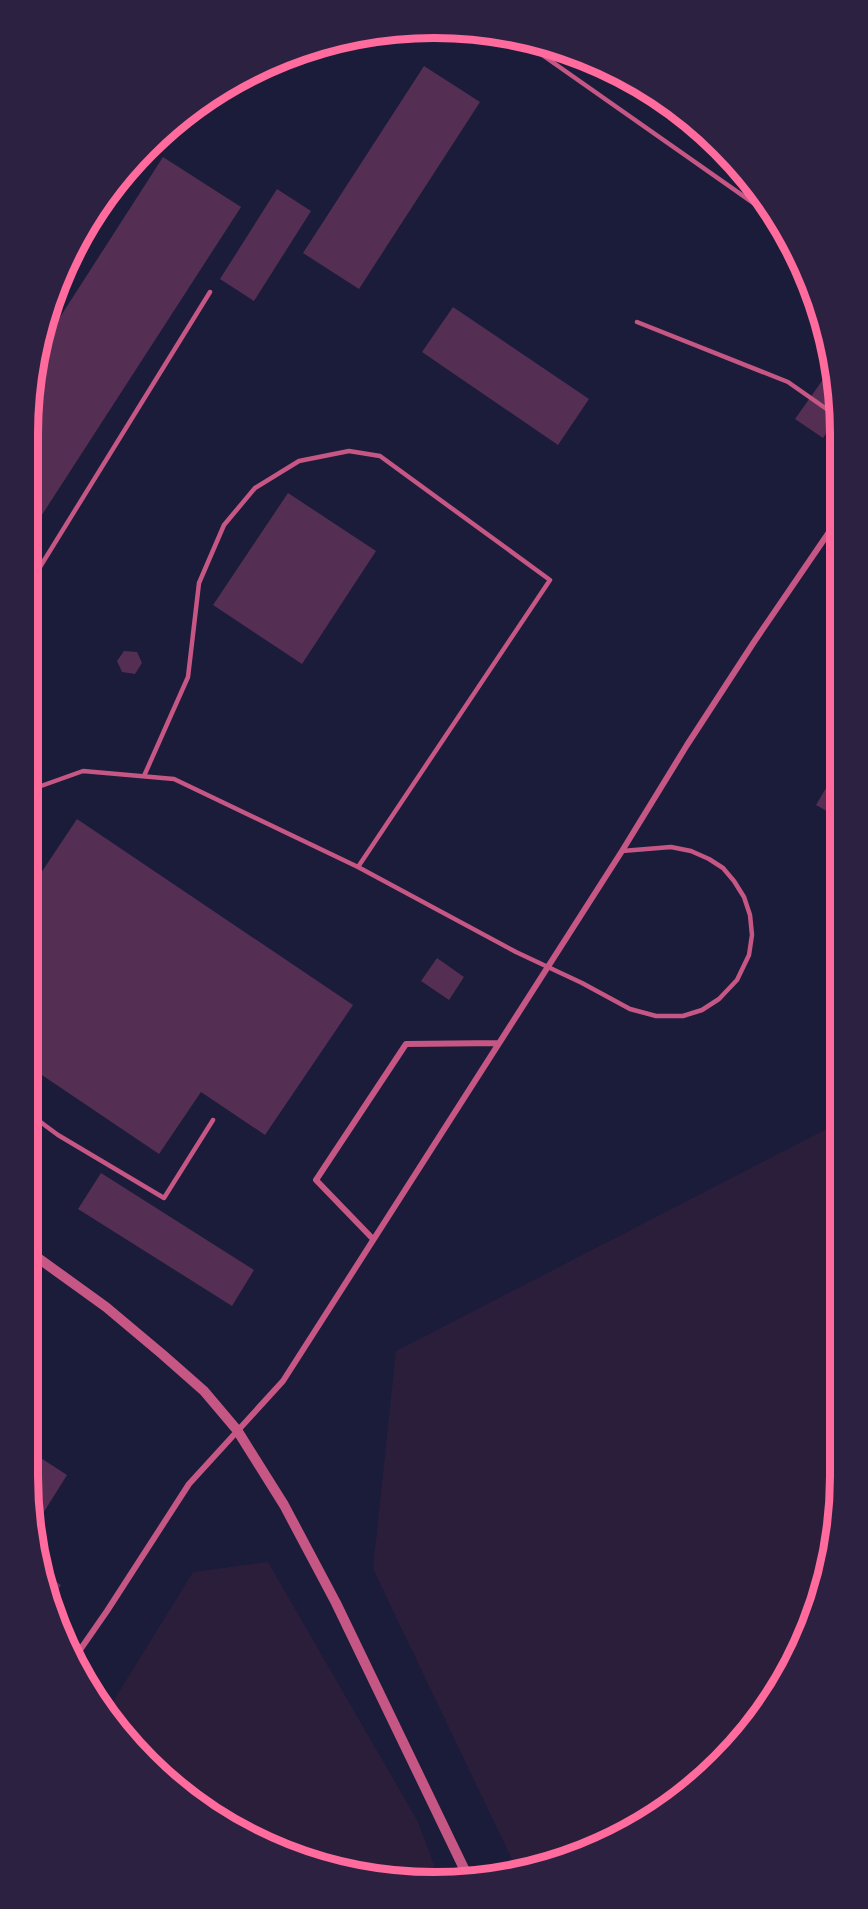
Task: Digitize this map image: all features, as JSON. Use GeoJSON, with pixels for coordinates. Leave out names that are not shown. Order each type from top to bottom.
{"type":"FeatureCollection","features":[{"type":"Feature","properties":{"kind":"street"},"geometry":{"type":"LineString","coordinates":[[79,1652],[189,1484],[283,1381],[754,642],[830,531]]}},
{"type":"Feature","properties":{"kind":"street"},"geometry":{"type":"LineString","coordinates":[[373,1239],[316,1180],[406,1044],[499,1042]]}},
{"type":"Feature","properties":{"kind":"street"},"geometry":{"type":"LineString","coordinates":[[38,1258],[106,1308],[162,1354],[204,1391],[237,1430],[284,1505],[336,1603],[465,1870]]}},
{"type":"Feature","properties":{"kind":"lane"},"geometry":{"type":"LineString","coordinates":[[537,51],[759,207]]}},
{"type":"Feature","properties":{"kind":"lane"},"geometry":{"type":"LineString","coordinates":[[90,239],[120,191]]}},
{"type":"Feature","properties":{"kind":"lane"},"geometry":{"type":"LineString","coordinates":[[38,570],[210,292]]}},
{"type":"Feature","properties":{"kind":"lane"},"geometry":{"type":"LineString","coordinates":[[637,322],[788,382],[830,411]]}},
{"type":"Feature","properties":{"kind":"lane"},"geometry":{"type":"LineString","coordinates":[[144,776],[188,677],[199,583],[224,525],[255,488],[299,461],[349,451],[380,456],[550,580],[358,867]]}},
{"type":"Feature","properties":{"kind":"lane"},"geometry":{"type":"LineString","coordinates":[[38,787],[83,771],[174,779],[358,867],[630,1009],[656,1016],[683,1016],[702,1010],[719,999],[737,980],[749,955],[752,935],[750,915],[744,897],[734,880],[723,868],[710,859],[691,851],[671,847],[622,851]]}},
{"type":"Feature","properties":{"kind":"lane"},"geometry":{"type":"LineString","coordinates":[[38,1120],[58,1135],[164,1198],[213,1120]]}},
{"type":"Feature","properties":{"kind":"shaded area"},"geometry":{"type":"Polygon","coordinates":[[[830,1127],[830,1501],[817,1578],[800,1627],[777,1673],[749,1716],[695,1773],[654,1805],[609,1831],[537,1858],[514,1863],[373,1569],[396,1351],[830,1127]]]}},
{"type":"Feature","properties":{"kind":"shaded area"},"geometry":{"type":"Polygon","coordinates":[[[268,1562],[417,1820],[437,1872],[408,1871],[357,1864],[307,1850],[259,1831],[193,1790],[154,1755],[119,1716],[111,1705],[193,1572],[268,1562]]]}},
{"type":"Feature","properties":{"kind":"building"},"geometry":{"type":"Polygon","coordinates":[[[424,66],[480,102],[359,289],[303,253],[424,66]]]}},
{"type":"Feature","properties":{"kind":"building"},"geometry":{"type":"Polygon","coordinates":[[[163,157],[241,207],[38,521],[38,408],[51,331],[163,157]]]}},
{"type":"Feature","properties":{"kind":"building"},"geometry":{"type":"Polygon","coordinates":[[[277,189],[311,211],[254,301],[220,279],[277,189]]]}},
{"type":"Feature","properties":{"kind":"building"},"geometry":{"type":"Polygon","coordinates":[[[453,307],[589,399],[558,445],[422,352],[453,307]]]}},
{"type":"Feature","properties":{"kind":"building"},"geometry":{"type":"Polygon","coordinates":[[[824,378],[827,380],[830,428],[823,438],[795,419],[824,378]]]}},
{"type":"Feature","properties":{"kind":"building"},"geometry":{"type":"Polygon","coordinates":[[[288,493],[376,551],[302,664],[213,605],[288,493]]]}},
{"type":"Feature","properties":{"kind":"building"},"geometry":{"type":"Polygon","coordinates":[[[124,651],[137,652],[142,663],[135,674],[122,672],[117,661],[124,651]]]}},
{"type":"Feature","properties":{"kind":"building"},"geometry":{"type":"Polygon","coordinates":[[[830,781],[830,813],[816,805],[830,781]]]}},
{"type":"Feature","properties":{"kind":"building"},"geometry":{"type":"Polygon","coordinates":[[[77,819],[353,1005],[265,1135],[201,1092],[159,1154],[38,1072],[38,878],[77,819]]]}},
{"type":"Feature","properties":{"kind":"building"},"geometry":{"type":"Polygon","coordinates":[[[437,958],[464,977],[449,1000],[421,981],[437,958]]]}},
{"type":"Feature","properties":{"kind":"building"},"geometry":{"type":"Polygon","coordinates":[[[101,1173],[254,1270],[232,1306],[78,1209],[101,1173]]]}},
{"type":"Feature","properties":{"kind":"building"},"geometry":{"type":"Polygon","coordinates":[[[38,1456],[67,1475],[42,1515],[39,1514],[38,1501],[38,1456]]]}},
{"type":"Feature","properties":{"kind":"building"},"geometry":{"type":"Polygon","coordinates":[[[51,1578],[61,1585],[56,1593],[51,1578]]]}}]}
